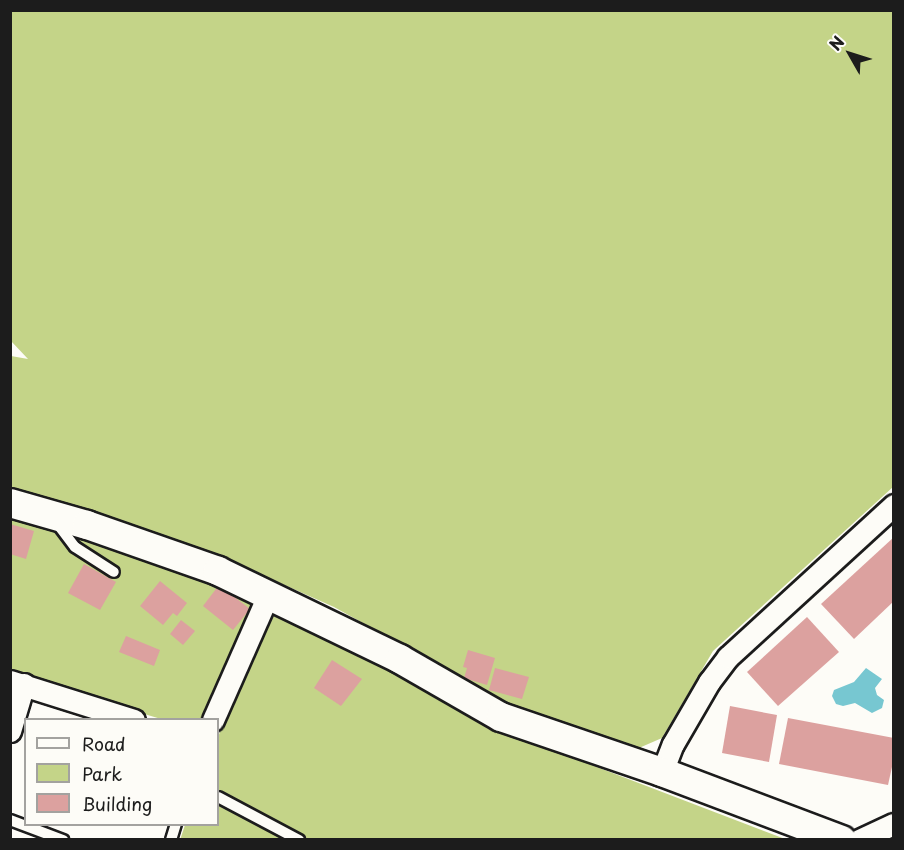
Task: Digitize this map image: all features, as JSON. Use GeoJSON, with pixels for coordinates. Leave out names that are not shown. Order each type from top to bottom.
{"type":"FeatureCollection","features":[{"type":"Feature","properties":{"kind":"street"},"geometry":{"type":"LineString","coordinates":[[10,503],[51,514],[218,571],[269,593],[428,674],[501,717],[662,772],[842,840]]}},
{"type":"Feature","properties":{"kind":"street"},"geometry":{"type":"LineString","coordinates":[[662,772],[673,744],[709,682],[728,657],[894,505]]}},
{"type":"Feature","properties":{"kind":"street"},"geometry":{"type":"LineString","coordinates":[[214,718],[269,593]]}},
{"type":"Feature","properties":{"kind":"street"},"geometry":{"type":"LineString","coordinates":[[10,731],[17,683],[128,718]]}},
{"type":"Feature","properties":{"kind":"street"},"geometry":{"type":"LineString","coordinates":[[859,840],[894,824]]}},
{"type":"Feature","properties":{"kind":"lane"},"geometry":{"type":"LineString","coordinates":[[51,514],[75,547],[114,572]]}},
{"type":"Feature","properties":{"kind":"lane"},"geometry":{"type":"LineString","coordinates":[[219,798],[299,840]]}},
{"type":"Feature","properties":{"kind":"lane"},"geometry":{"type":"LineString","coordinates":[[26,826],[63,840]]}},
{"type":"Feature","properties":{"kind":"green space"},"geometry":{"type":"Polygon","coordinates":[[[10,11],[893,11],[893,487],[713,651],[662,738],[632,751],[511,705],[334,607],[226,559],[11,493],[11,356],[28,359],[11,341],[10,11]]]}},
{"type":"Feature","properties":{"kind":"green space"},"geometry":{"type":"Polygon","coordinates":[[[10,518],[94,542],[219,585],[255,604],[208,718],[158,718],[11,674],[10,518]]]}},
{"type":"Feature","properties":{"kind":"green space"},"geometry":{"type":"Polygon","coordinates":[[[281,611],[529,741],[785,839],[180,840],[185,826],[219,826],[219,734],[262,627],[272,612],[281,611]]]}},
{"type":"Feature","properties":{"kind":"water"},"geometry":{"type":"Polygon","coordinates":[[[866,668],[882,679],[875,688],[877,695],[884,700],[882,708],[872,713],[855,703],[843,706],[836,704],[832,696],[834,690],[854,682],[866,668]]]}},
{"type":"Feature","properties":{"kind":"building"},"geometry":{"type":"Polygon","coordinates":[[[10,524],[34,531],[26,559],[10,554],[10,524]]]}},
{"type":"Feature","properties":{"kind":"building"},"geometry":{"type":"Polygon","coordinates":[[[894,537],[894,601],[854,639],[821,604],[894,537]]]}},
{"type":"Feature","properties":{"kind":"building"},"geometry":{"type":"Polygon","coordinates":[[[84,564],[116,582],[100,610],[68,593],[84,564]]]}},
{"type":"Feature","properties":{"kind":"building"},"geometry":{"type":"Polygon","coordinates":[[[160,581],[187,603],[177,616],[173,613],[163,625],[140,606],[160,581]]]}},
{"type":"Feature","properties":{"kind":"building"},"geometry":{"type":"Polygon","coordinates":[[[219,585],[250,609],[233,630],[203,606],[219,585]]]}},
{"type":"Feature","properties":{"kind":"building"},"geometry":{"type":"Polygon","coordinates":[[[807,617],[839,652],[778,706],[747,672],[807,617]]]}},
{"type":"Feature","properties":{"kind":"building"},"geometry":{"type":"Polygon","coordinates":[[[181,620],[195,631],[183,645],[170,634],[181,620]]]}},
{"type":"Feature","properties":{"kind":"building"},"geometry":{"type":"Polygon","coordinates":[[[126,636],[160,650],[154,666],[119,652],[126,636]]]}},
{"type":"Feature","properties":{"kind":"building"},"geometry":{"type":"Polygon","coordinates":[[[468,650],[495,658],[487,685],[464,678],[467,668],[463,667],[468,650]]]}},
{"type":"Feature","properties":{"kind":"building"},"geometry":{"type":"Polygon","coordinates":[[[332,660],[362,679],[341,706],[314,688],[332,660]]]}},
{"type":"Feature","properties":{"kind":"building"},"geometry":{"type":"Polygon","coordinates":[[[495,668],[529,677],[522,699],[489,690],[495,668]]]}},
{"type":"Feature","properties":{"kind":"building"},"geometry":{"type":"Polygon","coordinates":[[[730,706],[777,715],[769,762],[722,753],[730,706]]]}},
{"type":"Feature","properties":{"kind":"building"},"geometry":{"type":"Polygon","coordinates":[[[788,718],[894,738],[894,758],[888,785],[779,764],[788,718]]]}}]}
